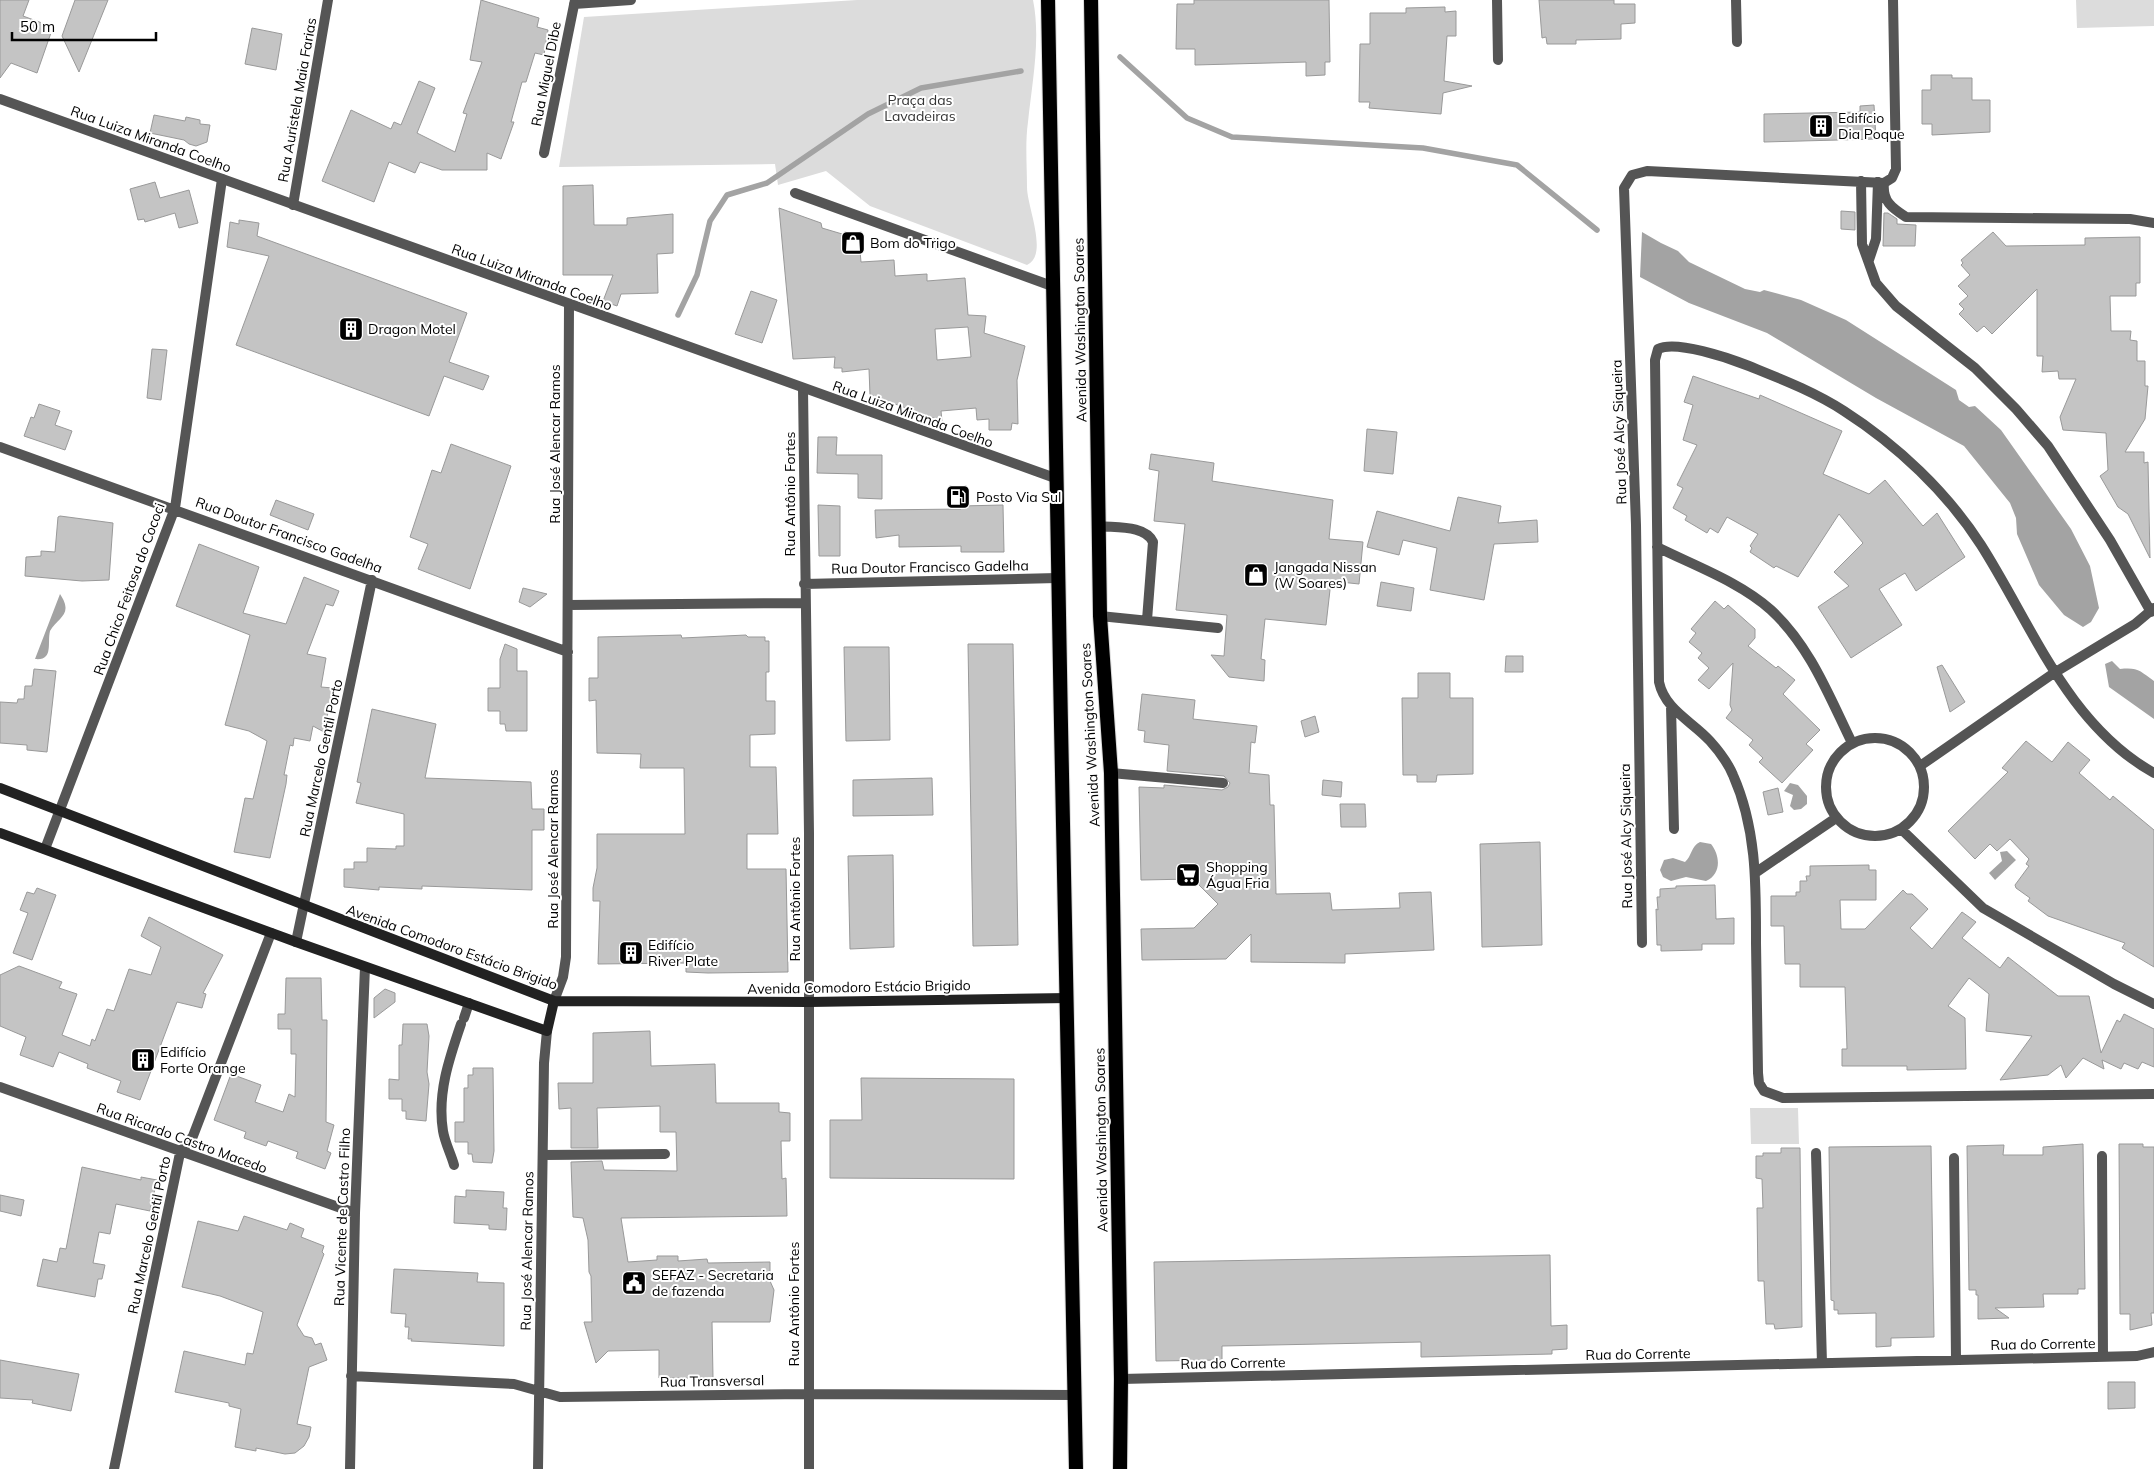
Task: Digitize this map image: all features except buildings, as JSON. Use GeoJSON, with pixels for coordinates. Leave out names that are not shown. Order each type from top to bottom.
{"type":"FeatureCollection","features":[{"type":"Feature","properties":{"kind":"highway","name":"Avenida Washington Soares"},"geometry":{"type":"LineString","coordinates":[[1048,0],[1055,478],[1068,998],[1076,1469]]}},
{"type":"Feature","properties":{"kind":"highway","name":"Avenida Washington Soares"},"geometry":{"type":"LineString","coordinates":[[1091,0],[1100,616],[1111,773],[1122,1380],[1120,1469]]}},
{"type":"Feature","properties":{"kind":"main road","name":"Avenida Comodoro Estácio Brigido"},"geometry":{"type":"LineString","coordinates":[[0,788],[304,907],[554,1001],[809,1002],[1068,998]]}},
{"type":"Feature","properties":{"kind":"main road"},"geometry":{"type":"LineString","coordinates":[[0,833],[271,933],[547,1031]]}},
{"type":"Feature","properties":{"kind":"main road","name":"Rua José Alencar Ramos"},"geometry":{"type":"LineString","coordinates":[[547,1031],[554,1001]]}},
{"type":"Feature","properties":{"kind":"street","name":"Rua Auristela Maia Farias"},"geometry":{"type":"LineString","coordinates":[[293,204],[328,0]]}},
{"type":"Feature","properties":{"kind":"street"},"geometry":{"type":"LineString","coordinates":[[574,2],[631,0]]}},
{"type":"Feature","properties":{"kind":"street"},"geometry":{"type":"LineString","coordinates":[[1498,0],[1498,60]]}},
{"type":"Feature","properties":{"kind":"street"},"geometry":{"type":"LineString","coordinates":[[1736,0],[1737,42]]}},
{"type":"Feature","properties":{"kind":"street"},"geometry":{"type":"LineString","coordinates":[[1881,182],[1892,178],[1896,169],[1893,0]]}},
{"type":"Feature","properties":{"kind":"street","name":"Rua Miguel Dibe"},"geometry":{"type":"LineString","coordinates":[[544,153],[574,2]]}},
{"type":"Feature","properties":{"kind":"street","name":"Rua Luiza Miranda Coelho"},"geometry":{"type":"LineString","coordinates":[[0,99],[1055,478]]}},
{"type":"Feature","properties":{"kind":"street","name":"Rua José Alcy Siqueira"},"geometry":{"type":"LineString","coordinates":[[1642,943],[1636,525],[1624,188],[1632,176],[1647,171],[1881,182]]}},
{"type":"Feature","properties":{"kind":"street","name":"Rua Chico Feitosa do Cococi"},"geometry":{"type":"LineString","coordinates":[[45,849],[175,508],[222,179]]}},
{"type":"Feature","properties":{"kind":"street"},"geometry":{"type":"LineString","coordinates":[[1861,181],[1862,244],[1874,278],[1883,294],[1975,368],[2016,409],[2048,446],[2110,540],[2152,610],[2135,624],[2054,673],[1920,766]]}},
{"type":"Feature","properties":{"kind":"street"},"geometry":{"type":"LineString","coordinates":[[1881,182],[1883,192],[1890,207],[1906,217],[2130,219],[2154,223]]}},
{"type":"Feature","properties":{"kind":"street"},"geometry":{"type":"LineString","coordinates":[[1869,260],[1876,239],[1881,182]]}},
{"type":"Feature","properties":{"kind":"street"},"geometry":{"type":"LineString","coordinates":[[794,193],[1052,286]]}},
{"type":"Feature","properties":{"kind":"street","name":"Rua José Alencar Ramos"},"geometry":{"type":"LineString","coordinates":[[554,1001],[563,977],[566,958],[569,304]]}},
{"type":"Feature","properties":{"kind":"street"},"geometry":{"type":"LineString","coordinates":[[2154,773],[2121,751],[2088,718],[2054,673],[2014,598],[1980,542],[1944,496],[1892,447],[1843,410],[1781,379],[1736,361],[1672,346],[1663,347],[1655,354],[1658,682],[1661,694],[1671,706],[1710,741],[1730,768],[1745,805],[1755,873],[1758,1073],[1759,1083],[1764,1091],[1783,1098],[2154,1094]]}},
{"type":"Feature","properties":{"kind":"street","name":"Rua Antônio Fortes"},"geometry":{"type":"LineString","coordinates":[[803,389],[804,603],[809,833],[809,1469]]}},
{"type":"Feature","properties":{"kind":"street","name":"Rua Doutor Francisco Gadelha"},"geometry":{"type":"LineString","coordinates":[[0,447],[175,508],[568,652]]}},
{"type":"Feature","properties":{"kind":"street"},"geometry":{"type":"LineString","coordinates":[[1099,526],[1142,531],[1150,535],[1153,542],[1147,620]]}},
{"type":"Feature","properties":{"kind":"street"},"geometry":{"type":"LineString","coordinates":[[1658,547],[1737,587],[1770,609],[1797,639],[1815,667],[1852,743]]}},
{"type":"Feature","properties":{"kind":"street","name":"Rua Doutor Francisco Gadelha"},"geometry":{"type":"LineString","coordinates":[[804,584],[1057,578]]}},
{"type":"Feature","properties":{"kind":"street","name":"Rua Marcelo Gentil Porto"},"geometry":{"type":"LineString","coordinates":[[296,942],[372,580]]}},
{"type":"Feature","properties":{"kind":"street"},"geometry":{"type":"LineString","coordinates":[[568,605],[804,603]]}},
{"type":"Feature","properties":{"kind":"street"},"geometry":{"type":"LineString","coordinates":[[1100,616],[1218,628]]}},
{"type":"Feature","properties":{"kind":"street"},"geometry":{"type":"LineString","coordinates":[[1671,706],[1674,829]]}},
{"type":"Feature","properties":{"kind":"street"},"geometry":{"type":"LineString","coordinates":[[1871,738],[1890,740],[1908,750],[1920,766],[1925,783],[1923,800],[1915,817],[1901,829],[1884,835],[1865,835],[1848,828],[1836,818],[1826,797],[1826,776],[1836,756],[1852,743],[1871,738]]}},
{"type":"Feature","properties":{"kind":"street"},"geometry":{"type":"LineString","coordinates":[[1111,773],[1223,783]]}},
{"type":"Feature","properties":{"kind":"street"},"geometry":{"type":"LineString","coordinates":[[1755,873],[1836,818]]}},
{"type":"Feature","properties":{"kind":"street"},"geometry":{"type":"LineString","coordinates":[[1901,829],[1983,908],[2114,984],[2154,1004]]}},
{"type":"Feature","properties":{"kind":"street","name":"Rua Marcelo Gentil Porto"},"geometry":{"type":"LineString","coordinates":[[114,1469],[180,1153],[193,1136],[271,933]]}},
{"type":"Feature","properties":{"kind":"street","name":"Rua Vicente de Castro Filho"},"geometry":{"type":"LineString","coordinates":[[350,1469],[355,1213],[366,967]]}},
{"type":"Feature","properties":{"kind":"street"},"geometry":{"type":"LineString","coordinates":[[454,1165],[443,1132],[442,1107],[448,1062],[469,1003]]}},
{"type":"Feature","properties":{"kind":"street","name":"Rua José Alencar Ramos"},"geometry":{"type":"LineString","coordinates":[[538,1469],[542,1155],[547,1031]]}},
{"type":"Feature","properties":{"kind":"street","name":"Rua Ricardo Castro Macedo"},"geometry":{"type":"LineString","coordinates":[[0,1087],[180,1153],[355,1213]]}},
{"type":"Feature","properties":{"kind":"street"},"geometry":{"type":"LineString","coordinates":[[1816,1153],[1822,1363]]}},
{"type":"Feature","properties":{"kind":"street"},"geometry":{"type":"LineString","coordinates":[[542,1155],[665,1154]]}},
{"type":"Feature","properties":{"kind":"street"},"geometry":{"type":"LineString","coordinates":[[2102,1156],[2103,1357]]}},
{"type":"Feature","properties":{"kind":"street"},"geometry":{"type":"LineString","coordinates":[[1954,1158],[1956,1360]]}},
{"type":"Feature","properties":{"kind":"street","name":"Rua do Corrente"},"geometry":{"type":"LineString","coordinates":[[1122,1380],[2103,1357],[2137,1356],[2154,1352]]}},
{"type":"Feature","properties":{"kind":"street","name":"Rua Transversal"},"geometry":{"type":"LineString","coordinates":[[351,1376],[514,1384],[560,1397],[808,1394],[1075,1395]]}},
{"type":"Feature","properties":{"kind":"green space","name":"Praça das Lavadeiras"},"geometry":{"type":"Polygon","coordinates":[[[857,0],[1033,0],[1036,45],[1026,154],[1028,196],[1037,241],[1033,260],[1027,265],[870,206],[826,171],[778,185],[775,164],[559,167],[584,17],[857,0]]]}},
{"type":"Feature","properties":{"kind":"green space"},"geometry":{"type":"Polygon","coordinates":[[[2076,0],[2154,0],[2154,26],[2077,28],[2076,0]]]}},
{"type":"Feature","properties":{"kind":"green space"},"geometry":{"type":"Polygon","coordinates":[[[1750,1108],[1798,1108],[1799,1144],[1751,1144],[1750,1108]]]}},
{"type":"Feature","properties":{"kind":"shaded area"},"geometry":{"type":"Polygon","coordinates":[[[1642,232],[1678,251],[1689,262],[1745,289],[1760,292],[1764,290],[1801,300],[1846,320],[1956,390],[1959,400],[1969,407],[1975,406],[2001,430],[2071,529],[2090,566],[2099,608],[2091,622],[2083,627],[2064,615],[2039,585],[2017,534],[2016,518],[2010,503],[1964,446],[1876,398],[1767,333],[1689,303],[1640,277],[1642,232]]]}},
{"type":"Feature","properties":{"kind":"shaded area"},"geometry":{"type":"Polygon","coordinates":[[[60,594],[64,601],[65,611],[50,631],[47,654],[41,659],[35,659],[60,594]]]}},
{"type":"Feature","properties":{"kind":"shaded area"},"geometry":{"type":"Polygon","coordinates":[[[2112,661],[2120,669],[2138,670],[2154,681],[2154,719],[2109,687],[2105,664],[2112,661]]]}},
{"type":"Feature","properties":{"kind":"shaded area"},"geometry":{"type":"Polygon","coordinates":[[[1790,783],[1798,785],[1807,796],[1807,804],[1801,809],[1794,810],[1790,806],[1793,795],[1784,791],[1790,783]]]}},
{"type":"Feature","properties":{"kind":"shaded area"},"geometry":{"type":"Polygon","coordinates":[[[1700,842],[1711,844],[1718,859],[1717,869],[1711,878],[1706,881],[1686,877],[1671,881],[1663,877],[1660,870],[1664,860],[1673,858],[1685,862],[1695,846],[1700,842]]]}},
{"type":"Feature","properties":{"kind":"shaded area"},"geometry":{"type":"Polygon","coordinates":[[[2007,851],[2016,860],[1995,880],[1989,873],[2002,861],[2000,852],[2007,851]]]}},
{"type":"Feature","properties":{"kind":"waterway"},"geometry":{"type":"LineString","coordinates":[[1120,57],[1187,118],[1232,137],[1423,148],[1517,165],[1597,230]]}},
{"type":"Feature","properties":{"kind":"waterway"},"geometry":{"type":"LineString","coordinates":[[678,315],[697,275],[710,221],[727,195],[767,183],[868,114],[921,88],[1021,71]]}},
{"type":"Feature","properties":{"kind":"place","name":"Edifício Dia Poque"},"geometry":{"type":"Point","coordinates":[1821,126]}},
{"type":"Feature","properties":{"kind":"place","name":"Bom do Trigo"},"geometry":{"type":"Point","coordinates":[853,243]}},
{"type":"Feature","properties":{"kind":"place","name":"Dragon Motel"},"geometry":{"type":"Point","coordinates":[351,329]}},
{"type":"Feature","properties":{"kind":"place","name":"Posto Via Sul"},"geometry":{"type":"Point","coordinates":[958,497]}},
{"type":"Feature","properties":{"kind":"place","name":"Jangada Nissan (W Soares)"},"geometry":{"type":"Point","coordinates":[1256,575]}},
{"type":"Feature","properties":{"kind":"place","name":"Shopping Água Fria"},"geometry":{"type":"Point","coordinates":[1188,875]}},
{"type":"Feature","properties":{"kind":"place","name":"Edifício River Plate"},"geometry":{"type":"Point","coordinates":[631,953]}},
{"type":"Feature","properties":{"kind":"place","name":"Edifício Forte Orange"},"geometry":{"type":"Point","coordinates":[143,1060]}},
{"type":"Feature","properties":{"kind":"place","name":"SEFAZ - Secretaria de fazenda"},"geometry":{"type":"Point","coordinates":[634,1283]}}]}
